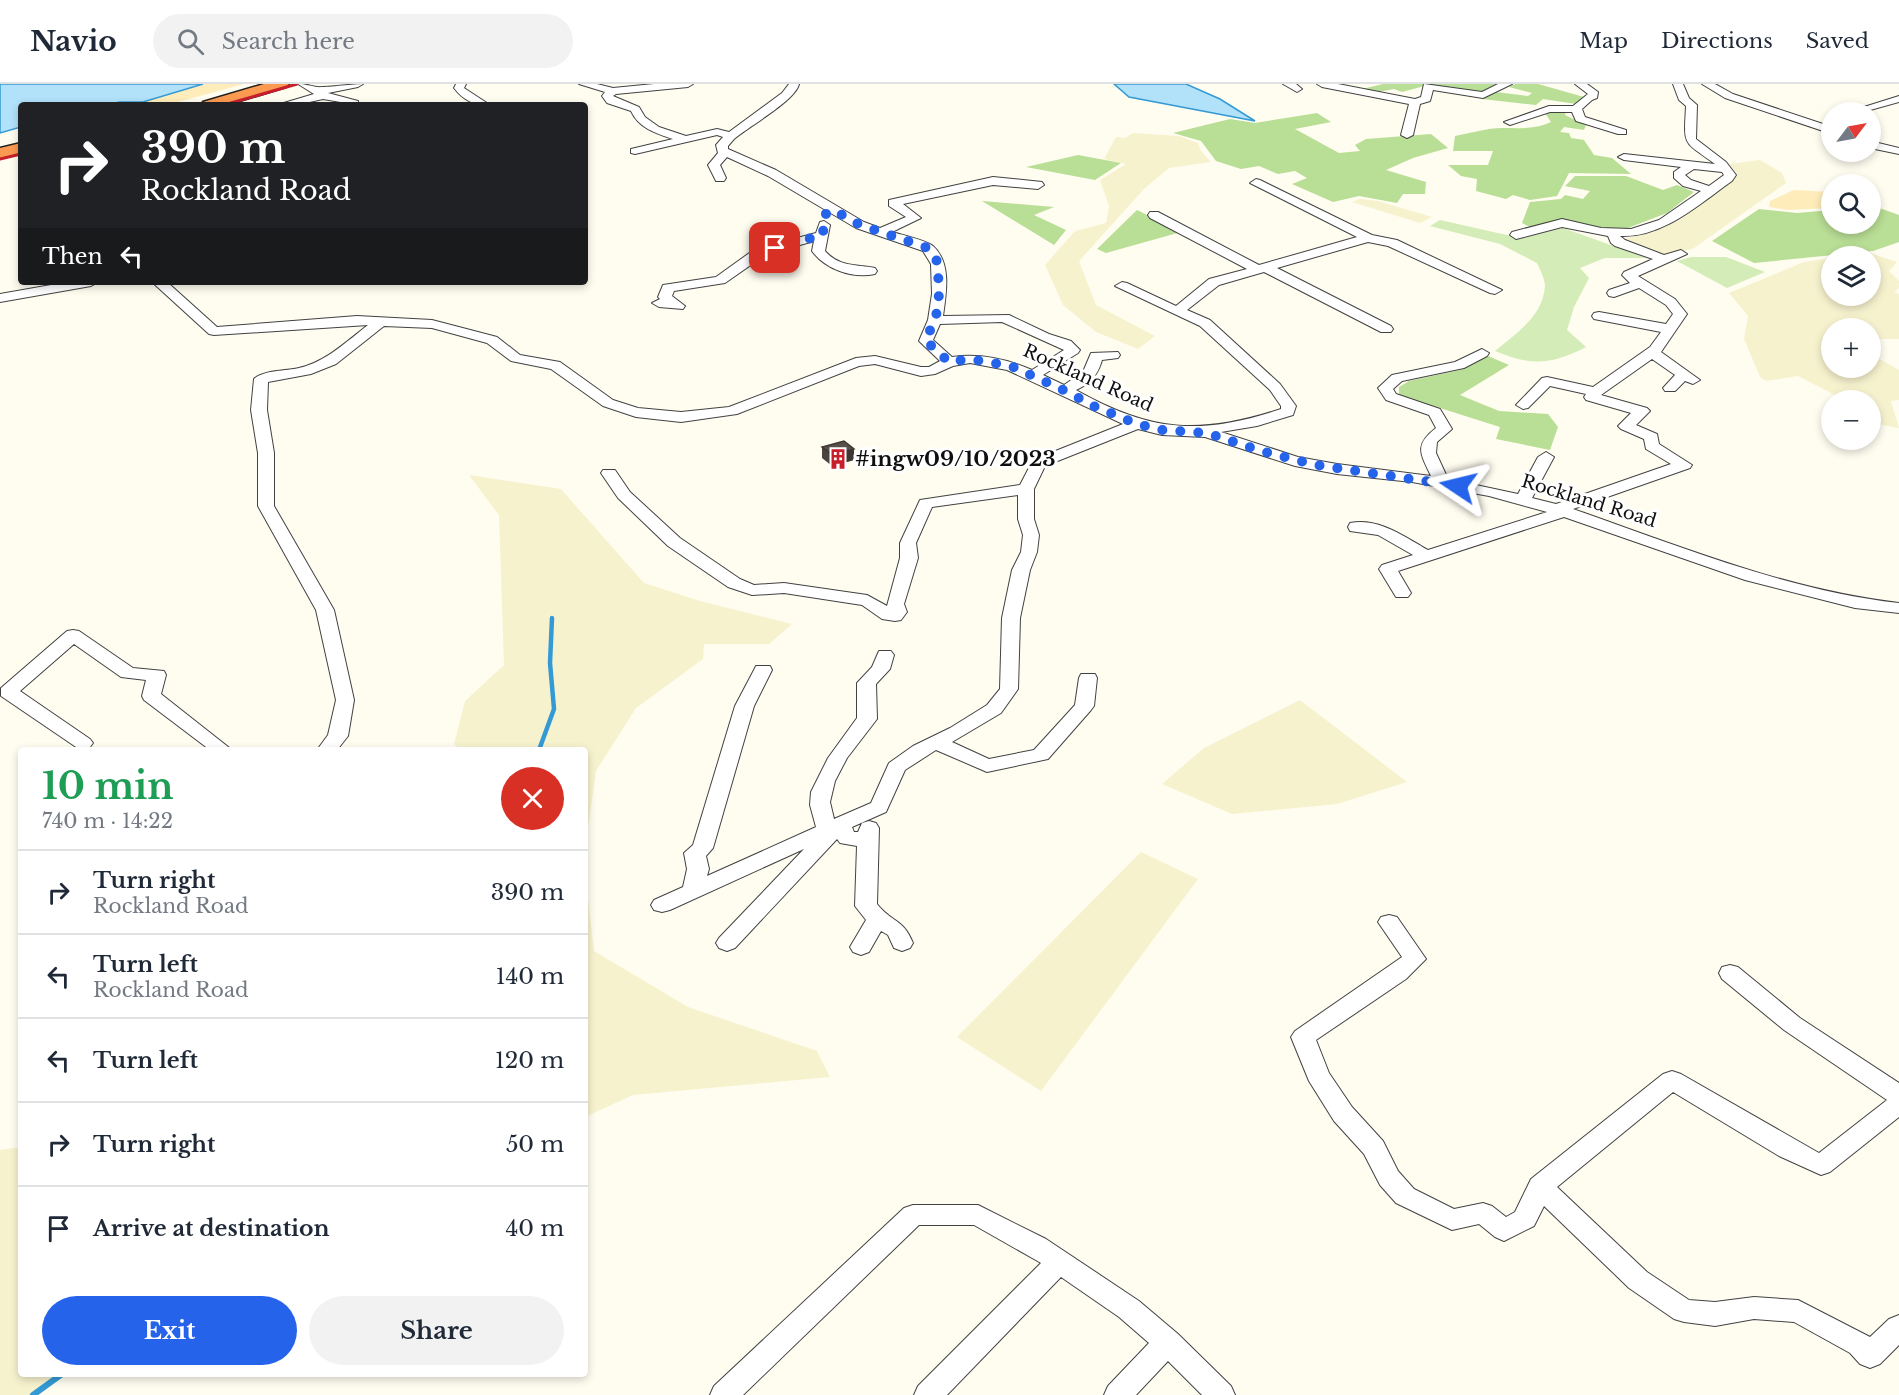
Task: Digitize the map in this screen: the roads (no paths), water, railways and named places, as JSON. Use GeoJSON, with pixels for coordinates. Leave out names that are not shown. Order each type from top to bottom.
{"type":"FeatureCollection","features":[{"type":"Feature","properties":{"kind":"highway"},"geometry":{"type":"LineString","coordinates":[[219,102],[281,84]]}},
{"type":"Feature","properties":{"kind":"highway"},"geometry":{"type":"LineString","coordinates":[[0,153],[18,149]]}},
{"type":"Feature","properties":{"kind":"street"},"geometry":{"type":"LineString","coordinates":[[303,84],[348,102]]}},
{"type":"Feature","properties":{"kind":"street"},"geometry":{"type":"LineString","coordinates":[[292,102],[358,84]]}},
{"type":"Feature","properties":{"kind":"street"},"geometry":{"type":"LineString","coordinates":[[461,84],[459,88],[465,95],[479,102]]}},
{"type":"Feature","properties":{"kind":"street"},"geometry":{"type":"LineString","coordinates":[[584,84],[613,91],[688,84]]}},
{"type":"Feature","properties":{"kind":"street"},"geometry":{"type":"LineString","coordinates":[[724,153],[722,146],[731,136],[749,121],[778,103],[794,87],[794,84]]}},
{"type":"Feature","properties":{"kind":"street"},"geometry":{"type":"LineString","coordinates":[[1322,84],[1415,102],[1426,99],[1428,86],[1483,94],[1507,84]]}},
{"type":"Feature","properties":{"kind":"street"},"geometry":{"type":"LineString","coordinates":[[1510,122],[1549,109],[1576,109],[1588,97],[1593,96],[1593,92],[1580,84]]}},
{"type":"Feature","properties":{"kind":"street"},"geometry":{"type":"LineString","coordinates":[[1516,235],[1562,223],[1613,233],[1632,233],[1663,223],[1728,177],[1730,175],[1727,169],[1692,143],[1690,139],[1692,105],[1684,100],[1678,84]]}},
{"type":"Feature","properties":{"kind":"street"},"geometry":{"type":"LineString","coordinates":[[1707,84],[1729,96],[1821,128]]}},
{"type":"Feature","properties":{"kind":"street"},"geometry":{"type":"LineString","coordinates":[[613,91],[608,96],[611,101],[631,106],[638,112],[640,119],[655,129],[684,139]]}},
{"type":"Feature","properties":{"kind":"street"},"geometry":{"type":"LineString","coordinates":[[1881,104],[1899,99]]}},
{"type":"Feature","properties":{"kind":"street"},"geometry":{"type":"LineString","coordinates":[[1407,135],[1415,102]]}},
{"type":"Feature","properties":{"kind":"street"},"geometry":{"type":"LineString","coordinates":[[1576,109],[1580,119],[1622,132]]}},
{"type":"Feature","properties":{"kind":"street"},"geometry":{"type":"LineString","coordinates":[[1812,125],[1821,122]]}},
{"type":"Feature","properties":{"kind":"street"},"geometry":{"type":"LineString","coordinates":[[635,151],[717,132],[731,136]]}},
{"type":"Feature","properties":{"kind":"street"},"geometry":{"type":"LineString","coordinates":[[1881,147],[1899,151]]}},
{"type":"Feature","properties":{"kind":"street"},"geometry":{"type":"LineString","coordinates":[[720,178],[714,165],[724,153]]}},
{"type":"Feature","properties":{"kind":"street"},"geometry":{"type":"LineString","coordinates":[[724,153],[772,173],[860,225],[928,248],[935,257],[939,294],[935,320],[926,341],[949,362]]}},
{"type":"Feature","properties":{"kind":"street"},"geometry":{"type":"LineString","coordinates":[[1623,157],[1727,169]]}},
{"type":"Feature","properties":{"kind":"street"},"geometry":{"type":"LineString","coordinates":[[1692,165],[1678,175],[1687,183],[1710,190]]}},
{"type":"Feature","properties":{"kind":"street"},"geometry":{"type":"LineString","coordinates":[[880,232],[915,218],[892,203],[993,181],[1038,185]]}},
{"type":"Feature","properties":{"kind":"street"},"geometry":{"type":"LineString","coordinates":[[1368,238],[1256,183],[1347,228],[1368,238],[1392,243],[1495,290]]}},
{"type":"Feature","properties":{"kind":"street"},"geometry":{"type":"LineString","coordinates":[[833,210],[824,215],[823,235],[818,252],[826,262],[835,267],[870,271]]}},
{"type":"Feature","properties":{"kind":"street"},"geometry":{"type":"LineString","coordinates":[[1154,215],[1386,329]]}},
{"type":"Feature","properties":{"kind":"street"},"geometry":{"type":"LineString","coordinates":[[1613,233],[1615,240],[1620,243],[1664,259]]}},
{"type":"Feature","properties":{"kind":"street"},"geometry":{"type":"LineString","coordinates":[[659,303],[678,306],[665,297],[668,288],[720,280],[760,252],[823,235]]}},
{"type":"Feature","properties":{"kind":"street"},"geometry":{"type":"LineString","coordinates":[[1179,312],[1182,305],[1204,292],[1214,282],[1368,238]]}},
{"type":"Feature","properties":{"kind":"street"},"geometry":{"type":"LineString","coordinates":[[1402,593],[1388,569],[1684,465],[1651,446],[1652,437],[1626,426],[1642,411],[1591,397],[1651,352],[1680,314],[1676,307],[1639,284],[1629,275],[1681,254]]}},
{"type":"Feature","properties":{"kind":"street"},"geometry":{"type":"LineString","coordinates":[[1614,293],[1639,284]]}},
{"type":"Feature","properties":{"kind":"street"},"geometry":{"type":"LineString","coordinates":[[0,298],[73,285]]}},
{"type":"Feature","properties":{"kind":"street","name":"Rockland Road"},"geometry":{"type":"LineString","coordinates":[[162,285],[214,331],[315,323],[381,321],[432,324],[492,340],[516,358],[555,365],[608,403],[636,412],[681,417],[732,411],[856,362],[875,360],[906,370],[938,370],[949,362],[970,359],[988,360],[1011,366],[1091,405],[1137,424],[1162,430],[1196,431],[1295,461],[1442,483],[1523,500],[1561,510],[1751,576],[1855,603],[1898,609]]}},
{"type":"Feature","properties":{"kind":"street"},"geometry":{"type":"LineString","coordinates":[[1122,286],[1205,323],[1275,387],[1289,406],[1288,412],[1247,425],[1196,431]]}},
{"type":"Feature","properties":{"kind":"street"},"geometry":{"type":"LineString","coordinates":[[1599,316],[1668,329]]}},
{"type":"Feature","properties":{"kind":"street"},"geometry":{"type":"LineString","coordinates":[[935,320],[1004,318],[1044,337],[1066,344],[1073,350],[1032,376]]}},
{"type":"Feature","properties":{"kind":"street"},"geometry":{"type":"LineString","coordinates":[[329,747],[338,736],[345,700],[325,610],[267,506],[266,453],[259,410],[261,379],[306,372],[331,361],[381,321]]}},
{"type":"Feature","properties":{"kind":"street"},"geometry":{"type":"LineString","coordinates":[[1651,352],[1688,377],[1670,388]]}},
{"type":"Feature","properties":{"kind":"street"},"geometry":{"type":"LineString","coordinates":[[1442,483],[1428,453],[1430,440],[1444,429],[1435,412],[1390,397],[1385,388],[1397,378],[1459,365],[1482,353]]}},
{"type":"Feature","properties":{"kind":"street"},"geometry":{"type":"LineString","coordinates":[[1064,390],[1079,384],[1093,372],[1096,356],[1113,355]]}},
{"type":"Feature","properties":{"kind":"street"},"geometry":{"type":"LineString","coordinates":[[1522,405],[1547,381],[1596,392]]}},
{"type":"Feature","properties":{"kind":"street"},"geometry":{"type":"LineString","coordinates":[[902,943],[897,931],[877,919],[866,906],[869,825],[896,767],[920,750],[994,709],[1009,689],[1011,618],[1021,570],[1029,552],[1030,535],[1026,519],[1026,489],[1039,463],[1137,424]]}},
{"type":"Feature","properties":{"kind":"street"},"geometry":{"type":"LineString","coordinates":[[1523,500],[1546,456]]}},
{"type":"Feature","properties":{"kind":"street"},"geometry":{"type":"LineString","coordinates":[[609,473],[624,495],[674,542],[734,583],[752,590],[784,588],[867,600],[888,615],[895,616],[898,612],[895,604],[909,558],[909,543],[926,503],[1026,489]]}},
{"type":"Feature","properties":{"kind":"street"},"geometry":{"type":"LineString","coordinates":[[1356,527],[1383,531],[1426,556]]}},
{"type":"Feature","properties":{"kind":"street"},"geometry":{"type":"LineString","coordinates":[[83,743],[8,692],[73,635],[128,673],[157,675],[151,696],[218,747]]}},
{"type":"Feature","properties":{"kind":"street"},"geometry":{"type":"LineString","coordinates":[[868,840],[847,838],[833,827],[820,800],[826,781],[844,747],[867,719],[864,706],[868,694],[866,683],[881,669],[885,655]]}},
{"type":"Feature","properties":{"kind":"street"},"geometry":{"type":"LineString","coordinates":[[693,890],[698,869],[695,853],[703,848],[709,820],[750,688],[763,670]]}},
{"type":"Feature","properties":{"kind":"street"},"geometry":{"type":"LineString","coordinates":[[936,742],[987,766],[1041,755],[1084,706],[1088,678]]}},
{"type":"Feature","properties":{"kind":"street"},"geometry":{"type":"LineString","coordinates":[[662,905],[879,807]]}},
{"type":"Feature","properties":{"kind":"street"},"geometry":{"type":"LineString","coordinates":[[727,943],[833,827]]}},
{"type":"Feature","properties":{"kind":"street"},"geometry":{"type":"LineString","coordinates":[[861,947],[877,919]]}},
{"type":"Feature","properties":{"kind":"street"},"geometry":{"type":"LineString","coordinates":[[1389,922],[1400,941],[1415,959],[1303,1038],[1318,1075],[1343,1114],[1374,1148],[1389,1178],[1406,1196],[1452,1220],[1483,1214],[1504,1230],[1525,1219],[1540,1186],[1672,1080],[1821,1166],[1899,1104]]}},
{"type":"Feature","properties":{"kind":"street"},"geometry":{"type":"LineString","coordinates":[[1730,973],[1792,1024],[1899,1097]]}},
{"type":"Feature","properties":{"kind":"street"},"geometry":{"type":"LineString","coordinates":[[1540,1186],[1638,1280],[1684,1311],[1715,1314],[1754,1308],[1798,1311],[1860,1345],[1870,1356],[1899,1328]]}},
{"type":"Feature","properties":{"kind":"street"},"geometry":{"type":"LineString","coordinates":[[724,1395],[913,1215],[978,1215],[1059,1262],[1129,1309],[1168,1342],[1221,1395]]}},
{"type":"Feature","properties":{"kind":"street"},"geometry":{"type":"LineString","coordinates":[[928,1395],[1059,1262]]}},
{"type":"Feature","properties":{"kind":"street"},"geometry":{"type":"LineString","coordinates":[[1119,1395],[1168,1342]]}},
{"type":"Feature","properties":{"kind":"water"},"geometry":{"type":"Polygon","coordinates":[[[0,84],[203,84],[143,102],[18,102],[18,128],[0,133],[0,84]]]}},
{"type":"Feature","properties":{"kind":"water"},"geometry":{"type":"Polygon","coordinates":[[[1114,84],[1186,84],[1220,99],[1255,121],[1129,97],[1114,84]]]}},
{"type":"Feature","properties":{"kind":"waterway"},"geometry":{"type":"LineString","coordinates":[[540,747],[554,709],[550,663],[552,618]]}},
{"type":"Feature","properties":{"kind":"waterway"},"geometry":{"type":"LineString","coordinates":[[33,1395],[58,1377]]}},
{"type":"Feature","properties":{"kind":"railway"},"geometry":{"type":"LineString","coordinates":[[234,102],[297,84]]}},
{"type":"Feature","properties":{"kind":"railway"},"geometry":{"type":"LineString","coordinates":[[0,159],[18,155]]}},
{"type":"Feature","properties":{"kind":"place","name":"#ingw09/10/2023"},"geometry":{"type":"Point","coordinates":[838,459]}}]}
